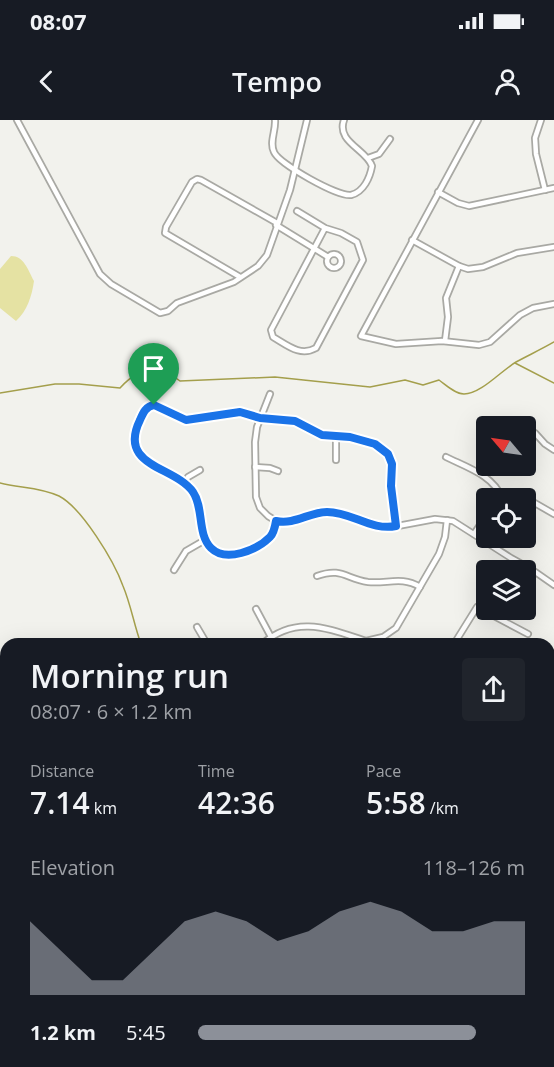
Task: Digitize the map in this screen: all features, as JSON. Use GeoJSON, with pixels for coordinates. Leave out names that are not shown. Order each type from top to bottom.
{"type":"FeatureCollection","features":[{"type":"Feature","properties":{"kind":"street"},"geometry":{"type":"LineString","coordinates":[[17,120],[100,274],[111,284],[160,313],[168,311],[177,303],[234,282],[258,266],[267,255],[295,170],[307,120]]}},
{"type":"Feature","properties":{"kind":"street"},"geometry":{"type":"LineString","coordinates":[[276,120],[273,150],[284,163],[339,193],[350,195],[366,183],[372,166],[368,158],[345,137],[342,125],[344,120]]}},
{"type":"Feature","properties":{"kind":"street"},"geometry":{"type":"LineString","coordinates":[[478,120],[360,336],[396,344],[445,341],[479,345],[490,342],[520,315],[533,308],[554,304]]}},
{"type":"Feature","properties":{"kind":"street"},"geometry":{"type":"LineString","coordinates":[[541,120],[535,138],[536,154],[545,190]]}},
{"type":"Feature","properties":{"kind":"street"},"geometry":{"type":"LineString","coordinates":[[368,158],[379,153],[390,139]]}},
{"type":"Feature","properties":{"kind":"street"},"geometry":{"type":"LineString","coordinates":[[240,277],[165,233],[166,227],[192,182],[197,179],[277,224],[328,257]]}},
{"type":"Feature","properties":{"kind":"street"},"geometry":{"type":"LineString","coordinates":[[438,192],[469,206],[554,188]]}},
{"type":"Feature","properties":{"kind":"street"},"geometry":{"type":"LineString","coordinates":[[297,211],[325,228],[341,233],[357,242],[362,263],[316,348],[303,352],[273,337],[271,330],[325,228]]}},
{"type":"Feature","properties":{"kind":"street"},"geometry":{"type":"LineString","coordinates":[[412,240],[468,269],[483,267],[517,253],[554,246]]}},
{"type":"Feature","properties":{"kind":"street"},"geometry":{"type":"LineString","coordinates":[[445,341],[448,318],[446,298],[459,266]]}},
{"type":"Feature","properties":{"kind":"street"},"geometry":{"type":"LineString","coordinates":[[270,394],[260,418],[255,442],[255,489],[257,503],[264,514],[276,521],[296,520],[327,512],[338,513],[371,525],[387,528],[435,519],[453,521],[554,585]]}},
{"type":"Feature","properties":{"kind":"street"},"geometry":{"type":"LineString","coordinates":[[276,521],[270,537],[253,548],[236,555],[225,555],[218,552],[205,540],[195,496],[184,484],[148,463],[138,452],[135,441],[136,429],[149,406],[157,406],[186,420],[237,411],[260,418],[295,421],[322,435],[350,437],[375,444],[388,454],[392,464],[391,486],[396,526]]}},
{"type":"Feature","properties":{"kind":"street"},"geometry":{"type":"LineString","coordinates":[[536,434],[554,450]]}},
{"type":"Feature","properties":{"kind":"street"},"geometry":{"type":"LineString","coordinates":[[336,437],[336,460]]}},
{"type":"Feature","properties":{"kind":"street"},"geometry":{"type":"LineString","coordinates":[[446,457],[492,481],[497,488]]}},
{"type":"Feature","properties":{"kind":"street"},"geometry":{"type":"LineString","coordinates":[[255,467],[278,471]]}},
{"type":"Feature","properties":{"kind":"street"},"geometry":{"type":"LineString","coordinates":[[184,484],[189,477],[200,470]]}},
{"type":"Feature","properties":{"kind":"street"},"geometry":{"type":"LineString","coordinates":[[536,504],[554,514]]}},
{"type":"Feature","properties":{"kind":"street"},"geometry":{"type":"LineString","coordinates":[[380,638],[396,628],[439,554],[445,537],[447,520]]}},
{"type":"Feature","properties":{"kind":"street"},"geometry":{"type":"LineString","coordinates":[[174,570],[186,551],[205,540]]}},
{"type":"Feature","properties":{"kind":"street"},"geometry":{"type":"LineString","coordinates":[[316,576],[332,572],[368,582],[406,581],[420,587]]}},
{"type":"Feature","properties":{"kind":"street"},"geometry":{"type":"LineString","coordinates":[[458,638],[477,607],[528,634]]}},
{"type":"Feature","properties":{"kind":"street"},"geometry":{"type":"LineString","coordinates":[[256,609],[272,637],[291,629],[310,626],[333,629],[356,638]]}},
{"type":"Feature","properties":{"kind":"street"},"geometry":{"type":"LineString","coordinates":[[197,627],[203,638]]}},
{"type":"Feature","properties":{"kind":"shaded area"},"geometry":{"type":"Polygon","coordinates":[[[11,256],[22,261],[34,281],[28,303],[16,321],[0,308],[0,269],[11,256]]]}},
{"type":"Feature","properties":{"kind":"waterway"},"geometry":{"type":"LineString","coordinates":[[0,393],[55,384],[120,388],[141,372],[156,370],[172,375],[180,381],[275,377],[370,387],[405,380],[423,385],[439,380],[454,391],[464,394],[477,390],[516,362],[554,342]]}},
{"type":"Feature","properties":{"kind":"waterway"},"geometry":{"type":"LineString","coordinates":[[515,363],[554,383]]}},
{"type":"Feature","properties":{"kind":"waterway"},"geometry":{"type":"LineString","coordinates":[[0,483],[37,489],[59,496],[68,502],[87,523],[119,575],[139,638]]}},
{"type":"Feature","properties":{"kind":"route"},"geometry":{"type":"LineString","coordinates":[[154,405],[186,420],[237,411],[260,418],[295,421],[322,435],[350,437],[375,444],[388,454],[392,464],[391,486],[396,526],[387,528],[371,525],[338,513],[320,513],[288,522],[276,521],[270,537],[236,555],[225,555],[218,552],[211,548],[205,540],[198,503],[192,490],[148,463],[138,452],[135,445],[136,429],[146,408],[154,405]]}}]}
